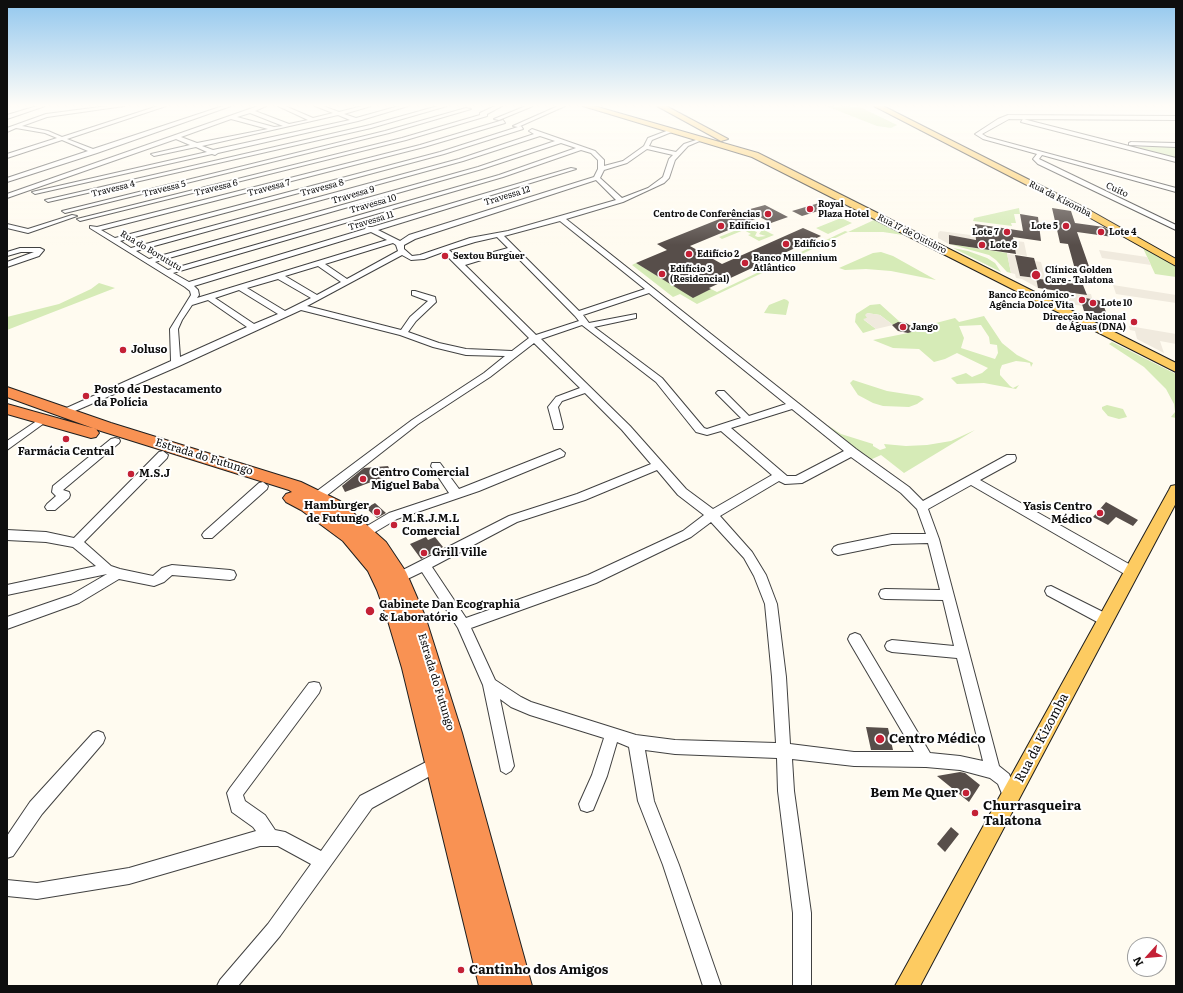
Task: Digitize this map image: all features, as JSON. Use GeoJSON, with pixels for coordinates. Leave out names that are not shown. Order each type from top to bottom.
{"type":"FeatureCollection","features":[{"type":"Feature","properties":{"kind":"highway","name":"Estrada do Futungo"},"geometry":{"type":"LineString","coordinates":[[7,392],[106,427],[278,480],[317,497],[340,510],[366,532],[380,547],[399,578],[415,616],[451,733],[518,986]]}},
{"type":"Feature","properties":{"kind":"highway","name":"Estrada do Futungo"},"geometry":{"type":"LineString","coordinates":[[14,411],[263,486],[307,504],[330,520],[349,536],[374,566],[386,590],[398,621],[493,986]]}},
{"type":"Feature","properties":{"kind":"main road","name":"Rua 17 de Outubro"},"geometry":{"type":"LineString","coordinates":[[749,152],[755,154],[1176,367]]}},
{"type":"Feature","properties":{"kind":"main road","name":"Rua da Kizomba"},"geometry":{"type":"LineString","coordinates":[[968,152],[1088,213],[1138,240],[1176,263]]}},
{"type":"Feature","properties":{"kind":"main road","name":"Rua da Kizomba"},"geometry":{"type":"LineString","coordinates":[[907,986],[1176,490]]}},
{"type":"Feature","properties":{"kind":"street"},"geometry":{"type":"LineString","coordinates":[[7,156],[18,152]]}},
{"type":"Feature","properties":{"kind":"street"},"geometry":{"type":"LineString","coordinates":[[7,180],[89,152]]}},
{"type":"Feature","properties":{"kind":"street"},"geometry":{"type":"LineString","coordinates":[[96,152],[113,159]]}},
{"type":"Feature","properties":{"kind":"street"},"geometry":{"type":"LineString","coordinates":[[32,190],[132,152]]}},
{"type":"Feature","properties":{"kind":"street"},"geometry":{"type":"LineString","coordinates":[[154,154],[162,152]]}},
{"type":"Feature","properties":{"kind":"street"},"geometry":{"type":"LineString","coordinates":[[7,196],[211,152]]}},
{"type":"Feature","properties":{"kind":"street"},"geometry":{"type":"LineString","coordinates":[[214,152],[372,230],[398,246],[411,258],[416,258],[473,240],[499,235],[621,201],[662,182],[666,178],[669,164],[677,154],[670,152]]}},
{"type":"Feature","properties":{"kind":"street"},"geometry":{"type":"LineString","coordinates":[[48,200],[255,152]]}},
{"type":"Feature","properties":{"kind":"street","name":"Travessa 4"},"geometry":{"type":"LineString","coordinates":[[65,211],[302,152]]}},
{"type":"Feature","properties":{"kind":"street","name":"Travessa 5"},"geometry":{"type":"LineString","coordinates":[[7,226],[28,231],[350,152]]}},
{"type":"Feature","properties":{"kind":"street","name":"Travessa 6"},"geometry":{"type":"LineString","coordinates":[[96,229],[397,152]]}},
{"type":"Feature","properties":{"kind":"street","name":"Travessa 8"},"geometry":{"type":"LineString","coordinates":[[131,250],[461,160],[484,152]]}},
{"type":"Feature","properties":{"kind":"street","name":"Travessa 9"},"geometry":{"type":"LineString","coordinates":[[149,261],[480,168],[526,152]]}},
{"type":"Feature","properties":{"kind":"street","name":"Travessa 10"},"geometry":{"type":"LineString","coordinates":[[168,272],[504,178],[570,152]]}},
{"type":"Feature","properties":{"kind":"street"},"geometry":{"type":"LineString","coordinates":[[591,152],[597,155],[601,160],[601,169],[598,178],[621,201]]}},
{"type":"Feature","properties":{"kind":"street"},"geometry":{"type":"LineString","coordinates":[[601,169],[625,162],[639,152]]}},
{"type":"Feature","properties":{"kind":"street"},"geometry":{"type":"LineString","coordinates":[[1034,152],[1176,190]]}},
{"type":"Feature","properties":{"kind":"street"},"geometry":{"type":"LineString","coordinates":[[1146,152],[1176,160]]}},
{"type":"Feature","properties":{"kind":"street"},"geometry":{"type":"LineString","coordinates":[[442,153],[504,178]]}},
{"type":"Feature","properties":{"kind":"street","name":"Travessa 7"},"geometry":{"type":"LineString","coordinates":[[114,240],[292,191],[442,153]]}},
{"type":"Feature","properties":{"kind":"street","name":"Cuito"},"geometry":{"type":"LineString","coordinates":[[1040,154],[1036,159],[1040,163],[1176,228]]}},
{"type":"Feature","properties":{"kind":"street","name":"Travessa 11"},"geometry":{"type":"LineString","coordinates":[[188,285],[372,230],[517,183],[574,169]]}},
{"type":"Feature","properties":{"kind":"street","name":"Travessa 12"},"geometry":{"type":"LineString","coordinates":[[190,303],[318,263],[398,246],[412,237],[598,178]]}},
{"type":"Feature","properties":{"kind":"street"},"geometry":{"type":"LineString","coordinates":[[517,183],[542,196]]}},
{"type":"Feature","properties":{"kind":"street","name":"Rua do Borututu"},"geometry":{"type":"LineString","coordinates":[[32,190],[188,285],[195,293],[190,303]]}},
{"type":"Feature","properties":{"kind":"street"},"geometry":{"type":"LineString","coordinates":[[561,218],[852,452],[905,490],[922,507],[933,539],[993,771]]}},
{"type":"Feature","properties":{"kind":"street"},"geometry":{"type":"LineString","coordinates":[[499,235],[578,314],[585,324],[652,373],[700,430],[707,432],[724,428],[795,405]]}},
{"type":"Feature","properties":{"kind":"street"},"geometry":{"type":"LineString","coordinates":[[65,412],[176,364],[300,307],[347,282],[398,246]]}},
{"type":"Feature","properties":{"kind":"street"},"geometry":{"type":"LineString","coordinates":[[460,264],[511,248]]}},
{"type":"Feature","properties":{"kind":"street"},"geometry":{"type":"LineString","coordinates":[[7,254],[20,250],[40,250],[36,254],[7,265]]}},
{"type":"Feature","properties":{"kind":"street"},"geometry":{"type":"LineString","coordinates":[[445,250],[626,428],[682,492],[712,515],[748,555],[766,589],[770,604],[779,678],[782,751],[802,913],[802,986]]}},
{"type":"Feature","properties":{"kind":"street"},"geometry":{"type":"LineString","coordinates":[[318,263],[347,282]]}},
{"type":"Feature","properties":{"kind":"street"},"geometry":{"type":"LineString","coordinates":[[279,276],[317,298]]}},
{"type":"Feature","properties":{"kind":"street"},"geometry":{"type":"LineString","coordinates":[[241,288],[285,314]]}},
{"type":"Feature","properties":{"kind":"street"},"geometry":{"type":"LineString","coordinates":[[578,314],[651,290]]}},
{"type":"Feature","properties":{"kind":"street"},"geometry":{"type":"LineString","coordinates":[[403,333],[414,319],[432,302],[432,299],[415,293]]}},
{"type":"Feature","properties":{"kind":"street"},"geometry":{"type":"LineString","coordinates":[[209,297],[254,328]]}},
{"type":"Feature","properties":{"kind":"street"},"geometry":{"type":"LineString","coordinates":[[176,364],[174,329],[178,320],[190,303]]}},
{"type":"Feature","properties":{"kind":"street"},"geometry":{"type":"LineString","coordinates":[[300,307],[403,333],[451,349],[514,354]]}},
{"type":"Feature","properties":{"kind":"street"},"geometry":{"type":"LineString","coordinates":[[317,497],[409,427],[452,396],[487,375],[535,338],[585,324],[633,316]]}},
{"type":"Feature","properties":{"kind":"street"},"geometry":{"type":"LineString","coordinates":[[558,427],[553,407],[560,399],[586,389]]}},
{"type":"Feature","properties":{"kind":"street"},"geometry":{"type":"LineString","coordinates":[[721,393],[748,420]]}},
{"type":"Feature","properties":{"kind":"street"},"geometry":{"type":"LineString","coordinates":[[7,446],[44,419]]}},
{"type":"Feature","properties":{"kind":"street"},"geometry":{"type":"LineString","coordinates":[[724,428],[779,476],[786,480],[798,480],[852,452]]}},
{"type":"Feature","properties":{"kind":"street"},"geometry":{"type":"LineString","coordinates":[[51,507],[65,495],[57,492],[58,489],[115,441]]}},
{"type":"Feature","properties":{"kind":"street"},"geometry":{"type":"LineString","coordinates":[[366,532],[393,516],[456,494],[560,453]]}},
{"type":"Feature","properties":{"kind":"street"},"geometry":{"type":"LineString","coordinates":[[76,543],[164,455]]}},
{"type":"Feature","properties":{"kind":"street"},"geometry":{"type":"LineString","coordinates":[[922,507],[1011,458]]}},
{"type":"Feature","properties":{"kind":"street"},"geometry":{"type":"LineString","coordinates":[[399,578],[425,566],[513,519],[582,497],[658,465]]}},
{"type":"Feature","properties":{"kind":"street"},"geometry":{"type":"LineString","coordinates":[[436,466],[456,494]]}},
{"type":"Feature","properties":{"kind":"street"},"geometry":{"type":"LineString","coordinates":[[463,625],[592,579],[675,541],[712,515],[779,476]]}},
{"type":"Feature","properties":{"kind":"street"},"geometry":{"type":"LineString","coordinates":[[971,480],[1132,572]]}},
{"type":"Feature","properties":{"kind":"street"},"geometry":{"type":"LineString","coordinates":[[208,535],[263,486]]}},
{"type":"Feature","properties":{"kind":"street"},"geometry":{"type":"LineString","coordinates":[[7,535],[46,537],[76,543],[112,572]]}},
{"type":"Feature","properties":{"kind":"street"},"geometry":{"type":"LineString","coordinates":[[838,550],[904,538],[933,539]]}},
{"type":"Feature","properties":{"kind":"street"},"geometry":{"type":"LineString","coordinates":[[425,566],[463,625],[490,685],[506,766]]}},
{"type":"Feature","properties":{"kind":"street"},"geometry":{"type":"LineString","coordinates":[[7,590],[112,572],[154,581],[169,571],[230,575]]}},
{"type":"Feature","properties":{"kind":"street"},"geometry":{"type":"LineString","coordinates":[[7,623],[75,599],[112,572]]}},
{"type":"Feature","properties":{"kind":"street"},"geometry":{"type":"LineString","coordinates":[[1051,591],[1106,620]]}},
{"type":"Feature","properties":{"kind":"street"},"geometry":{"type":"LineString","coordinates":[[885,594],[948,595]]}},
{"type":"Feature","properties":{"kind":"street"},"geometry":{"type":"LineString","coordinates":[[855,639],[900,713],[926,760]]}},
{"type":"Feature","properties":{"kind":"street"},"geometry":{"type":"LineString","coordinates":[[892,646],[963,653]]}},
{"type":"Feature","properties":{"kind":"street"},"geometry":{"type":"LineString","coordinates":[[490,685],[516,702],[530,708],[636,742],[675,747],[782,751],[854,759],[926,760],[960,764],[993,771],[1004,779],[1010,796]]}},
{"type":"Feature","properties":{"kind":"street"},"geometry":{"type":"LineString","coordinates":[[270,837],[258,821],[238,806],[235,793],[314,688]]}},
{"type":"Feature","properties":{"kind":"street"},"geometry":{"type":"LineString","coordinates":[[587,804],[600,776],[612,734]]}},
{"type":"Feature","properties":{"kind":"street"},"geometry":{"type":"LineString","coordinates":[[7,850],[36,808],[98,738]]}},
{"type":"Feature","properties":{"kind":"street"},"geometry":{"type":"LineString","coordinates":[[636,742],[646,801],[671,865],[712,986]]}},
{"type":"Feature","properties":{"kind":"street"},"geometry":{"type":"LineString","coordinates":[[226,986],[274,930],[366,802],[436,765]]}},
{"type":"Feature","properties":{"kind":"street"},"geometry":{"type":"LineString","coordinates":[[7,888],[37,890],[129,876],[260,838],[270,837],[279,838],[324,862]]}},
{"type":"Feature","properties":{"kind":"green space"},"geometry":{"type":"Polygon","coordinates":[[[1154,152],[1176,152],[1176,158],[1154,152]]]}},
{"type":"Feature","properties":{"kind":"green space"},"geometry":{"type":"Polygon","coordinates":[[[1019,208],[1020,214],[1014,214],[1016,223],[1011,223],[1012,226],[973,221],[974,218],[1019,208]]]}},
{"type":"Feature","properties":{"kind":"green space"},"geometry":{"type":"Polygon","coordinates":[[[841,218],[852,223],[828,234],[816,228],[841,218]]]}},
{"type":"Feature","properties":{"kind":"green space"},"geometry":{"type":"Polygon","coordinates":[[[874,220],[903,235],[883,232],[848,232],[874,220]]]}},
{"type":"Feature","properties":{"kind":"green space"},"geometry":{"type":"Polygon","coordinates":[[[748,222],[774,235],[759,241],[748,235],[751,234],[744,230],[722,239],[719,237],[744,227],[757,232],[755,236],[766,236],[759,234],[762,230],[753,229],[743,224],[748,222]]]}},
{"type":"Feature","properties":{"kind":"green space"},"geometry":{"type":"Polygon","coordinates":[[[845,231],[848,232],[697,304],[680,294],[673,297],[632,265],[636,263],[693,297],[711,289],[717,292],[845,231]]]}},
{"type":"Feature","properties":{"kind":"green space"},"geometry":{"type":"Polygon","coordinates":[[[949,244],[1007,253],[1011,273],[1007,272],[989,255],[949,244]]]}},
{"type":"Feature","properties":{"kind":"green space"},"geometry":{"type":"Polygon","coordinates":[[[953,248],[968,251],[987,258],[995,263],[1001,272],[953,248]]]}},
{"type":"Feature","properties":{"kind":"green space"},"geometry":{"type":"Polygon","coordinates":[[[1143,248],[1150,249],[1176,267],[1176,277],[1155,274],[1143,248]]]}},
{"type":"Feature","properties":{"kind":"green space"},"geometry":{"type":"Polygon","coordinates":[[[881,252],[893,256],[936,280],[891,271],[866,269],[845,270],[839,268],[873,253],[881,252]]]}},
{"type":"Feature","properties":{"kind":"green space"},"geometry":{"type":"Polygon","coordinates":[[[99,283],[115,288],[7,330],[7,317],[59,304],[91,289],[99,283]]]}},
{"type":"Feature","properties":{"kind":"green space"},"geometry":{"type":"Polygon","coordinates":[[[784,299],[789,302],[786,315],[764,313],[769,305],[784,299]]]}},
{"type":"Feature","properties":{"kind":"green space"},"geometry":{"type":"Polygon","coordinates":[[[880,304],[900,322],[893,325],[880,315],[867,313],[867,318],[864,320],[876,329],[863,333],[855,322],[856,314],[870,305],[880,304]]]}},
{"type":"Feature","properties":{"kind":"green space"},"geometry":{"type":"Polygon","coordinates":[[[984,316],[1002,343],[1017,355],[1033,363],[1031,367],[1030,363],[1016,361],[1002,365],[1000,375],[1013,388],[1019,385],[1016,389],[984,383],[957,384],[951,378],[966,373],[972,377],[982,373],[988,368],[957,353],[945,359],[934,362],[919,349],[893,348],[873,340],[908,333],[913,329],[955,318],[959,322],[984,316]],[[981,325],[959,326],[964,338],[961,348],[995,359],[998,353],[997,345],[990,344],[989,337],[981,325]]]}},
{"type":"Feature","properties":{"kind":"green space"},"geometry":{"type":"Polygon","coordinates":[[[1112,342],[1176,374],[1176,418],[1171,417],[1175,412],[1174,404],[1166,389],[1144,367],[1109,344],[1112,342]]]}},
{"type":"Feature","properties":{"kind":"green space"},"geometry":{"type":"Polygon","coordinates":[[[853,380],[887,391],[919,396],[924,399],[909,407],[883,406],[873,403],[858,395],[850,383],[853,380]]]}},
{"type":"Feature","properties":{"kind":"green space"},"geometry":{"type":"Polygon","coordinates":[[[1107,405],[1123,409],[1127,417],[1119,419],[1108,416],[1102,409],[1102,407],[1107,405]]]}},
{"type":"Feature","properties":{"kind":"green space"},"geometry":{"type":"Polygon","coordinates":[[[826,424],[841,434],[873,444],[873,446],[880,450],[886,448],[884,444],[906,446],[927,445],[951,441],[975,430],[904,473],[881,455],[870,460],[826,424]]]}},
{"type":"Feature","properties":{"kind":"shaded area"},"geometry":{"type":"Polygon","coordinates":[[[940,231],[1024,242],[1027,256],[1016,254],[1014,245],[949,236],[949,244],[938,238],[938,233],[940,231]]]}},
{"type":"Feature","properties":{"kind":"shaded area"},"geometry":{"type":"Polygon","coordinates":[[[1099,250],[1147,257],[1151,265],[1102,258],[1099,250]]]}},
{"type":"Feature","properties":{"kind":"shaded area"},"geometry":{"type":"Polygon","coordinates":[[[1007,254],[1015,255],[1020,276],[1036,278],[1038,288],[1022,279],[1016,278],[1015,274],[1011,273],[1007,254]]]}},
{"type":"Feature","properties":{"kind":"shaded area"},"geometry":{"type":"Polygon","coordinates":[[[1035,261],[1041,262],[1045,277],[1078,281],[1083,285],[1040,279],[1035,261]]]}},
{"type":"Feature","properties":{"kind":"shaded area"},"geometry":{"type":"Polygon","coordinates":[[[1113,285],[1176,295],[1176,303],[1116,294],[1113,285]]]}},
{"type":"Feature","properties":{"kind":"shaded area"},"geometry":{"type":"Polygon","coordinates":[[[1066,292],[1091,294],[1092,298],[1102,301],[1080,297],[1083,306],[1070,304],[1066,292]]]}},
{"type":"Feature","properties":{"kind":"shaded area"},"geometry":{"type":"Polygon","coordinates":[[[867,313],[880,315],[893,325],[876,329],[863,319],[867,318],[865,315],[867,313]]]}},
{"type":"Feature","properties":{"kind":"shaded area"},"geometry":{"type":"Polygon","coordinates":[[[1129,326],[1176,334],[1176,344],[1160,341],[1164,353],[1137,339],[1135,331],[1130,330],[1129,326]]]}},
{"type":"Feature","properties":{"kind":"building","name":"Royal Plaza Hotel"},"geometry":{"type":"Polygon","coordinates":[[[819,203],[828,208],[802,216],[792,211],[819,203]]]}},
{"type":"Feature","properties":{"kind":"building"},"geometry":{"type":"Polygon","coordinates":[[[765,205],[788,217],[771,223],[760,217],[690,246],[722,264],[803,228],[821,236],[709,288],[711,289],[693,298],[636,263],[667,250],[657,244],[732,214],[765,205]]]}},
{"type":"Feature","properties":{"kind":"building"},"geometry":{"type":"Polygon","coordinates":[[[1052,208],[1071,211],[1075,223],[1104,227],[1110,231],[1113,237],[1077,232],[1092,275],[1076,273],[1068,244],[1060,243],[1052,208]]]}},
{"type":"Feature","properties":{"kind":"building"},"geometry":{"type":"Polygon","coordinates":[[[1020,214],[1038,217],[1041,241],[1013,237],[1016,254],[949,244],[949,235],[976,240],[975,224],[1023,231],[1020,214]]]}},
{"type":"Feature","properties":{"kind":"building"},"geometry":{"type":"Polygon","coordinates":[[[1015,255],[1034,258],[1040,279],[1083,285],[1087,295],[1038,288],[1036,278],[1020,276],[1015,255]]]}},
{"type":"Feature","properties":{"kind":"building","name":"Lote 10"},"geometry":{"type":"Polygon","coordinates":[[[1080,297],[1102,301],[1107,315],[1084,311],[1080,297]]]}},
{"type":"Feature","properties":{"kind":"building","name":"Jango"},"geometry":{"type":"Polygon","coordinates":[[[898,322],[906,323],[918,330],[908,333],[898,331],[892,325],[898,322]]]}},
{"type":"Feature","properties":{"kind":"building","name":"Centro Comercial Miguel Baba"},"geometry":{"type":"Polygon","coordinates":[[[388,466],[392,474],[345,492],[342,486],[364,468],[388,466]]]}},
{"type":"Feature","properties":{"kind":"building","name":"Yasis Centro Médico"},"geometry":{"type":"Polygon","coordinates":[[[1106,502],[1138,520],[1133,526],[1116,517],[1108,525],[1093,517],[1106,502]]]}},
{"type":"Feature","properties":{"kind":"building","name":"Hamburger de Futungo"},"geometry":{"type":"Polygon","coordinates":[[[375,503],[386,513],[377,518],[366,508],[375,503]]]}},
{"type":"Feature","properties":{"kind":"building","name":"Grill Ville"},"geometry":{"type":"Polygon","coordinates":[[[426,537],[428,540],[435,537],[443,547],[421,559],[410,544],[426,537]]]}},
{"type":"Feature","properties":{"kind":"building","name":"Centro Médico"},"geometry":{"type":"Polygon","coordinates":[[[866,727],[888,728],[893,750],[871,750],[866,727]]]}},
{"type":"Feature","properties":{"kind":"building","name":"Bem Me Quer"},"geometry":{"type":"Polygon","coordinates":[[[960,772],[965,773],[980,785],[969,802],[937,776],[960,772]]]}},
{"type":"Feature","properties":{"kind":"building"},"geometry":{"type":"Polygon","coordinates":[[[951,827],[959,834],[945,852],[937,844],[951,827]]]}},
{"type":"Feature","properties":{"kind":"place","name":"Royal Plaza Hotel"},"geometry":{"type":"Point","coordinates":[810,209]}},
{"type":"Feature","properties":{"kind":"place","name":"Centro de Conferências"},"geometry":{"type":"Point","coordinates":[768,214]}},
{"type":"Feature","properties":{"kind":"place","name":"Edifício 1"},"geometry":{"type":"Point","coordinates":[721,226]}},
{"type":"Feature","properties":{"kind":"place","name":"Lote 5"},"geometry":{"type":"Point","coordinates":[1066,226]}},
{"type":"Feature","properties":{"kind":"place","name":"Lote 7"},"geometry":{"type":"Point","coordinates":[1007,232]}},
{"type":"Feature","properties":{"kind":"place","name":"Lote 4"},"geometry":{"type":"Point","coordinates":[1101,232]}},
{"type":"Feature","properties":{"kind":"place","name":"Edifício 5"},"geometry":{"type":"Point","coordinates":[786,244]}},
{"type":"Feature","properties":{"kind":"place","name":"Lote 8"},"geometry":{"type":"Point","coordinates":[982,245]}},
{"type":"Feature","properties":{"kind":"place","name":"Edifício 2"},"geometry":{"type":"Point","coordinates":[689,254]}},
{"type":"Feature","properties":{"kind":"place","name":"Sextou Burguer"},"geometry":{"type":"Point","coordinates":[445,256]}},
{"type":"Feature","properties":{"kind":"place","name":"Banco Millennium Atlântico"},"geometry":{"type":"Point","coordinates":[745,263]}},
{"type":"Feature","properties":{"kind":"place","name":"Edifício 3 (Residencial)"},"geometry":{"type":"Point","coordinates":[662,274]}},
{"type":"Feature","properties":{"kind":"place","name":"Clínica Golden Care - Talatona"},"geometry":{"type":"Point","coordinates":[1036,275]}},
{"type":"Feature","properties":{"kind":"place","name":"Banco Económico - Agência Dolce Vita"},"geometry":{"type":"Point","coordinates":[1082,300]}},
{"type":"Feature","properties":{"kind":"place","name":"Lote 10"},"geometry":{"type":"Point","coordinates":[1093,303]}},
{"type":"Feature","properties":{"kind":"place","name":"Direcção Nacional de Águas (DNA)"},"geometry":{"type":"Point","coordinates":[1134,322]}},
{"type":"Feature","properties":{"kind":"place","name":"Jango"},"geometry":{"type":"Point","coordinates":[903,327]}},
{"type":"Feature","properties":{"kind":"place","name":"Joluso"},"geometry":{"type":"Point","coordinates":[123,350]}},
{"type":"Feature","properties":{"kind":"place","name":"Posto de Destacamento da Polícia"},"geometry":{"type":"Point","coordinates":[86,396]}},
{"type":"Feature","properties":{"kind":"place","name":"Farmácia Central"},"geometry":{"type":"Point","coordinates":[66,439]}},
{"type":"Feature","properties":{"kind":"place","name":"M.S.J"},"geometry":{"type":"Point","coordinates":[131,474]}},
{"type":"Feature","properties":{"kind":"place","name":"Centro Comercial Miguel Baba"},"geometry":{"type":"Point","coordinates":[363,479]}},
{"type":"Feature","properties":{"kind":"place","name":"Hamburger de Futungo"},"geometry":{"type":"Point","coordinates":[377,512]}},
{"type":"Feature","properties":{"kind":"place","name":"Yasis Centro Médico"},"geometry":{"type":"Point","coordinates":[1100,513]}},
{"type":"Feature","properties":{"kind":"place","name":"M.R.J.M.L Comercial"},"geometry":{"type":"Point","coordinates":[394,525]}},
{"type":"Feature","properties":{"kind":"place","name":"Grill Ville"},"geometry":{"type":"Point","coordinates":[424,553]}},
{"type":"Feature","properties":{"kind":"place","name":"Gabinete Dan Ecographia & Laboratório"},"geometry":{"type":"Point","coordinates":[370,611]}},
{"type":"Feature","properties":{"kind":"place","name":"Centro Médico"},"geometry":{"type":"Point","coordinates":[880,739]}},
{"type":"Feature","properties":{"kind":"place","name":"Bem Me Quer"},"geometry":{"type":"Point","coordinates":[966,793]}},
{"type":"Feature","properties":{"kind":"place","name":"Churrasqueira Talatona"},"geometry":{"type":"Point","coordinates":[975,813]}},
{"type":"Feature","properties":{"kind":"place","name":"Cantinho dos Amigos"},"geometry":{"type":"Point","coordinates":[461,970]}}]}
